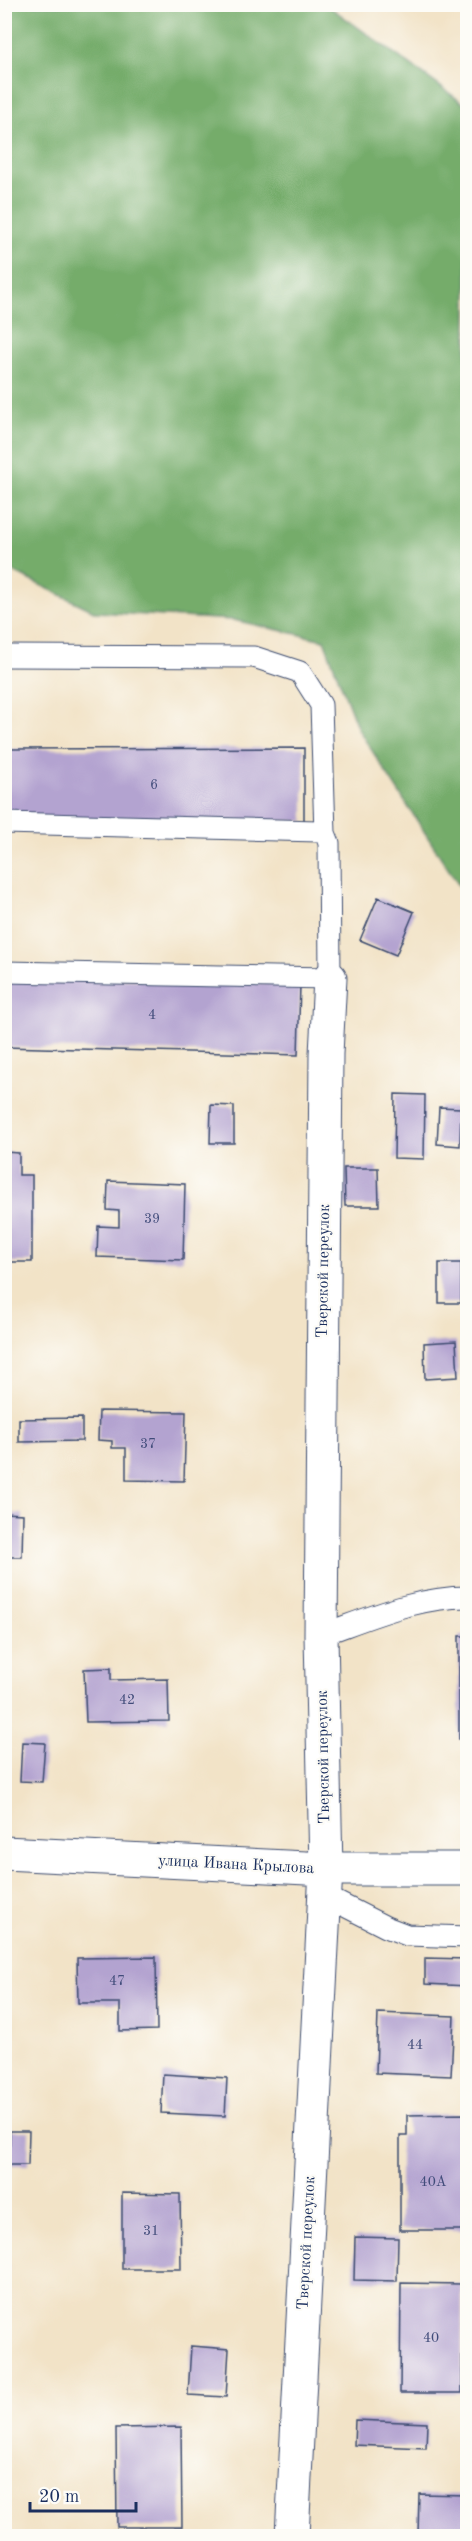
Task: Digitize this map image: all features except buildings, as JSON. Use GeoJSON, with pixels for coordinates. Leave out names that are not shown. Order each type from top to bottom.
{"type":"FeatureCollection","features":[{"type":"Feature","properties":{"kind":"street","name":"Тверской переулок"},"geometry":{"type":"LineString","coordinates":[[292,2536],[326,1883],[321,1635],[326,1054],[330,978]]}},
{"type":"Feature","properties":{"kind":"street","name":"улица Ивана Крылова"},"geometry":{"type":"LineString","coordinates":[[4,1854],[326,1883],[468,1869]]}},
{"type":"Feature","properties":{"kind":"lane"},"geometry":{"type":"LineString","coordinates":[[4,656],[254,657],[300,672],[321,705],[325,833],[329,843],[330,978],[4,972]]}},
{"type":"Feature","properties":{"kind":"lane"},"geometry":{"type":"LineString","coordinates":[[4,823],[319,831],[325,833]]}},
{"type":"Feature","properties":{"kind":"lane"},"geometry":{"type":"LineString","coordinates":[[321,1635],[414,1602],[444,1597],[468,1597]]}},
{"type":"Feature","properties":{"kind":"lane"},"geometry":{"type":"LineString","coordinates":[[326,1883],[386,1927],[407,1935],[468,1937]]}},
{"type":"Feature","properties":{"kind":"green space"},"geometry":{"type":"Polygon","coordinates":[[[4,5],[327,5],[467,106],[467,898],[358,729],[324,640],[233,620],[96,612],[5,568],[4,5]]]}}]}
